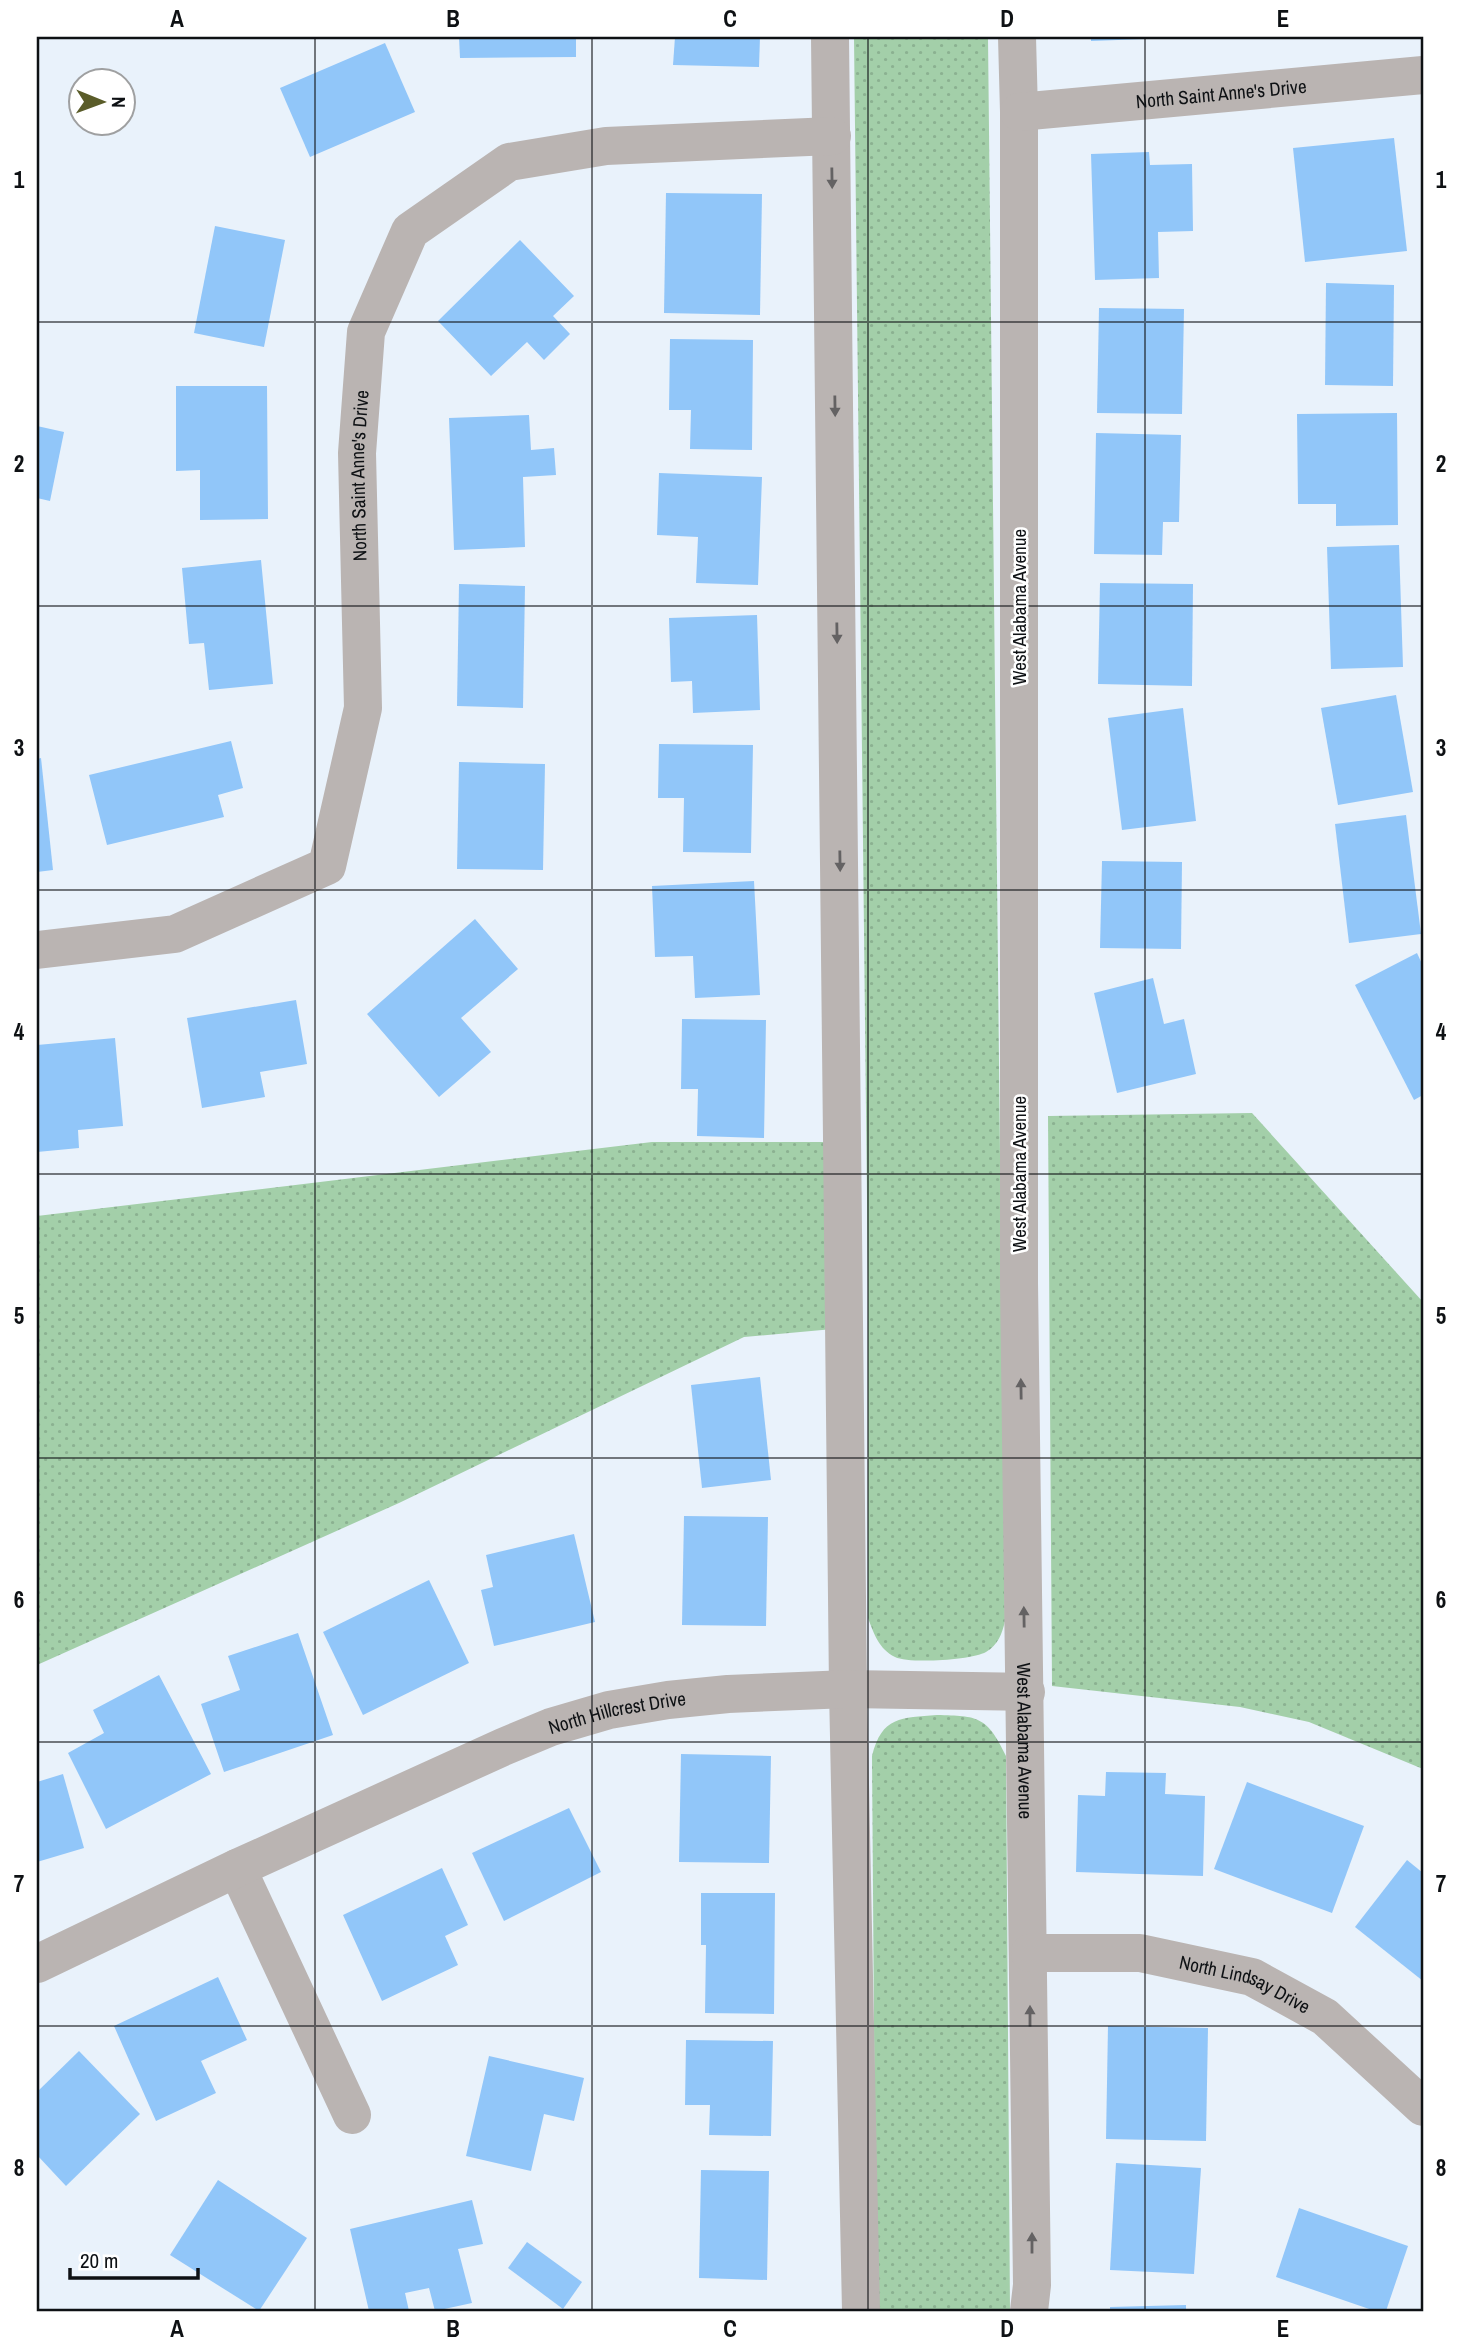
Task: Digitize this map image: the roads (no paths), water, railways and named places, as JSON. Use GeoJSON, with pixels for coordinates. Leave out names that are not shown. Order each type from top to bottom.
{"type":"FeatureCollection","features":[{"type":"Feature","properties":{"kind":"street"},"geometry":{"type":"LineString","coordinates":[[830,37],[848,1689],[861,2311]]}},
{"type":"Feature","properties":{"kind":"street","name":"West Alabama Avenue"},"geometry":{"type":"LineString","coordinates":[[1017,37],[1019,1270],[1030,1952],[1032,2285],[1029,2311]]}},
{"type":"Feature","properties":{"kind":"street","name":"North Saint Anne's Drive"},"geometry":{"type":"LineString","coordinates":[[1019,112],[1423,75]]}},
{"type":"Feature","properties":{"kind":"street","name":"North Saint Anne's Drive"},"geometry":{"type":"LineString","coordinates":[[37,950],[175,933],[327,866],[363,708],[358,453],[366,332],[410,231],[509,162],[606,146],[832,136]]}},
{"type":"Feature","properties":{"kind":"street","name":"North Hillcrest Drive"},"geometry":{"type":"LineString","coordinates":[[37,1964],[237,1868],[515,1742],[551,1727],[609,1710],[668,1700],[848,1689],[1026,1692]]}},
{"type":"Feature","properties":{"kind":"street"},"geometry":{"type":"LineString","coordinates":[[237,1868],[352,2115]]}},
{"type":"Feature","properties":{"kind":"street","name":"North Lindsay Drive"},"geometry":{"type":"LineString","coordinates":[[1030,1952],[1140,1953],[1252,1977],[1325,2017],[1423,2107]]}}]}
